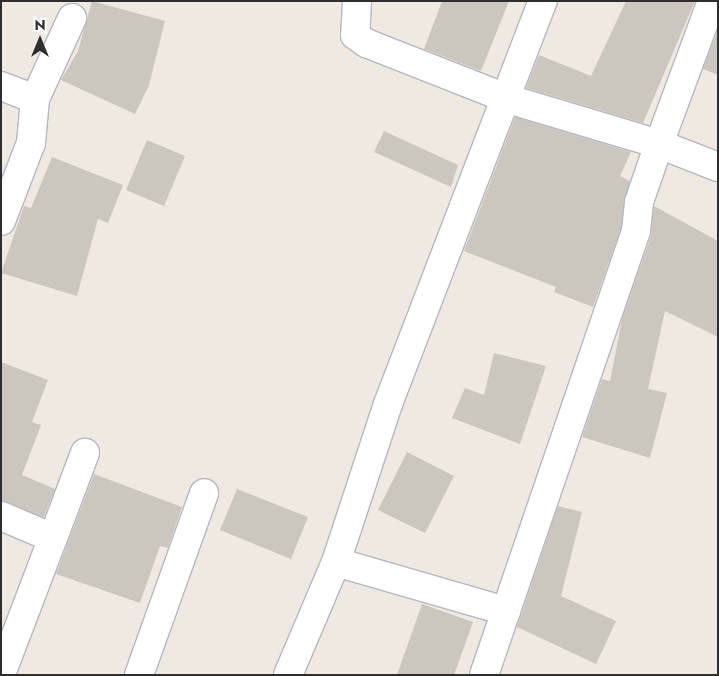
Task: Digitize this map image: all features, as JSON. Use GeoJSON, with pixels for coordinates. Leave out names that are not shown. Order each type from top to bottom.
{"type":"FeatureCollection","features":[{"type":"Feature","properties":{"kind":"street"},"geometry":{"type":"LineString","coordinates":[[358,1],[355,35],[366,43],[508,99],[659,144],[718,167]]}},
{"type":"Feature","properties":{"kind":"street"},"geometry":{"type":"LineString","coordinates":[[288,675],[336,562],[388,404],[508,99],[543,1]]}},
{"type":"Feature","properties":{"kind":"street"},"geometry":{"type":"LineString","coordinates":[[484,675],[636,231],[639,202],[712,1]]}},
{"type":"Feature","properties":{"kind":"street"},"geometry":{"type":"LineString","coordinates":[[1,221],[31,142],[35,99],[72,18]]}},
{"type":"Feature","properties":{"kind":"street"},"geometry":{"type":"LineString","coordinates":[[1,86],[35,99]]}},
{"type":"Feature","properties":{"kind":"street"},"geometry":{"type":"LineString","coordinates":[[1,674],[85,453]]}},
{"type":"Feature","properties":{"kind":"street"},"geometry":{"type":"LineString","coordinates":[[139,675],[204,493]]}},
{"type":"Feature","properties":{"kind":"street"},"geometry":{"type":"LineString","coordinates":[[1,516],[53,538]]}},
{"type":"Feature","properties":{"kind":"street"},"geometry":{"type":"LineString","coordinates":[[336,562],[506,610]]}},
{"type":"Feature","properties":{"kind":"building"},"geometry":{"type":"Polygon","coordinates":[[[92,1],[165,21],[149,85],[135,114],[61,80],[78,51],[92,1]]]}},
{"type":"Feature","properties":{"kind":"building"},"geometry":{"type":"Polygon","coordinates":[[[442,1],[509,1],[481,71],[424,49],[442,1]]]}},
{"type":"Feature","properties":{"kind":"building"},"geometry":{"type":"Polygon","coordinates":[[[626,1],[695,1],[643,123],[526,88],[539,55],[591,76],[626,1]]]}},
{"type":"Feature","properties":{"kind":"building"},"geometry":{"type":"Polygon","coordinates":[[[718,30],[718,75],[703,69],[718,30]]]}},
{"type":"Feature","properties":{"kind":"building"},"geometry":{"type":"Polygon","coordinates":[[[515,117],[631,152],[620,176],[630,181],[621,228],[593,307],[554,292],[556,287],[464,251],[515,117]]]}},
{"type":"Feature","properties":{"kind":"building"},"geometry":{"type":"Polygon","coordinates":[[[384,131],[458,165],[451,187],[374,152],[384,131]]]}},
{"type":"Feature","properties":{"kind":"building"},"geometry":{"type":"Polygon","coordinates":[[[147,140],[185,156],[164,206],[126,190],[147,140]]]}},
{"type":"Feature","properties":{"kind":"building"},"geometry":{"type":"Polygon","coordinates":[[[52,157],[123,185],[108,223],[98,219],[77,296],[1,273],[24,206],[31,208],[52,157]]]}},
{"type":"Feature","properties":{"kind":"building"},"geometry":{"type":"Polygon","coordinates":[[[654,206],[718,241],[718,337],[665,311],[648,389],[667,393],[650,458],[582,437],[602,379],[610,381],[622,319],[651,236],[654,206]]]}},
{"type":"Feature","properties":{"kind":"building"},"geometry":{"type":"Polygon","coordinates":[[[494,353],[546,366],[520,444],[452,418],[465,388],[484,395],[494,353]]]}},
{"type":"Feature","properties":{"kind":"building"},"geometry":{"type":"Polygon","coordinates":[[[1,362],[48,380],[32,422],[41,425],[22,475],[55,489],[44,517],[1,501],[1,362]]]}},
{"type":"Feature","properties":{"kind":"building"},"geometry":{"type":"Polygon","coordinates":[[[407,452],[454,476],[425,533],[378,510],[407,452]]]}},
{"type":"Feature","properties":{"kind":"building"},"geometry":{"type":"Polygon","coordinates":[[[94,474],[182,507],[168,548],[160,546],[140,603],[56,574],[94,474]]]}},
{"type":"Feature","properties":{"kind":"building"},"geometry":{"type":"Polygon","coordinates":[[[237,489],[308,517],[291,559],[220,530],[237,489]]]}},
{"type":"Feature","properties":{"kind":"building"},"geometry":{"type":"Polygon","coordinates":[[[558,506],[582,512],[561,596],[616,621],[596,664],[517,627],[558,506]]]}},
{"type":"Feature","properties":{"kind":"building"},"geometry":{"type":"Polygon","coordinates":[[[422,604],[473,622],[454,675],[397,675],[422,604]]]}}]}
